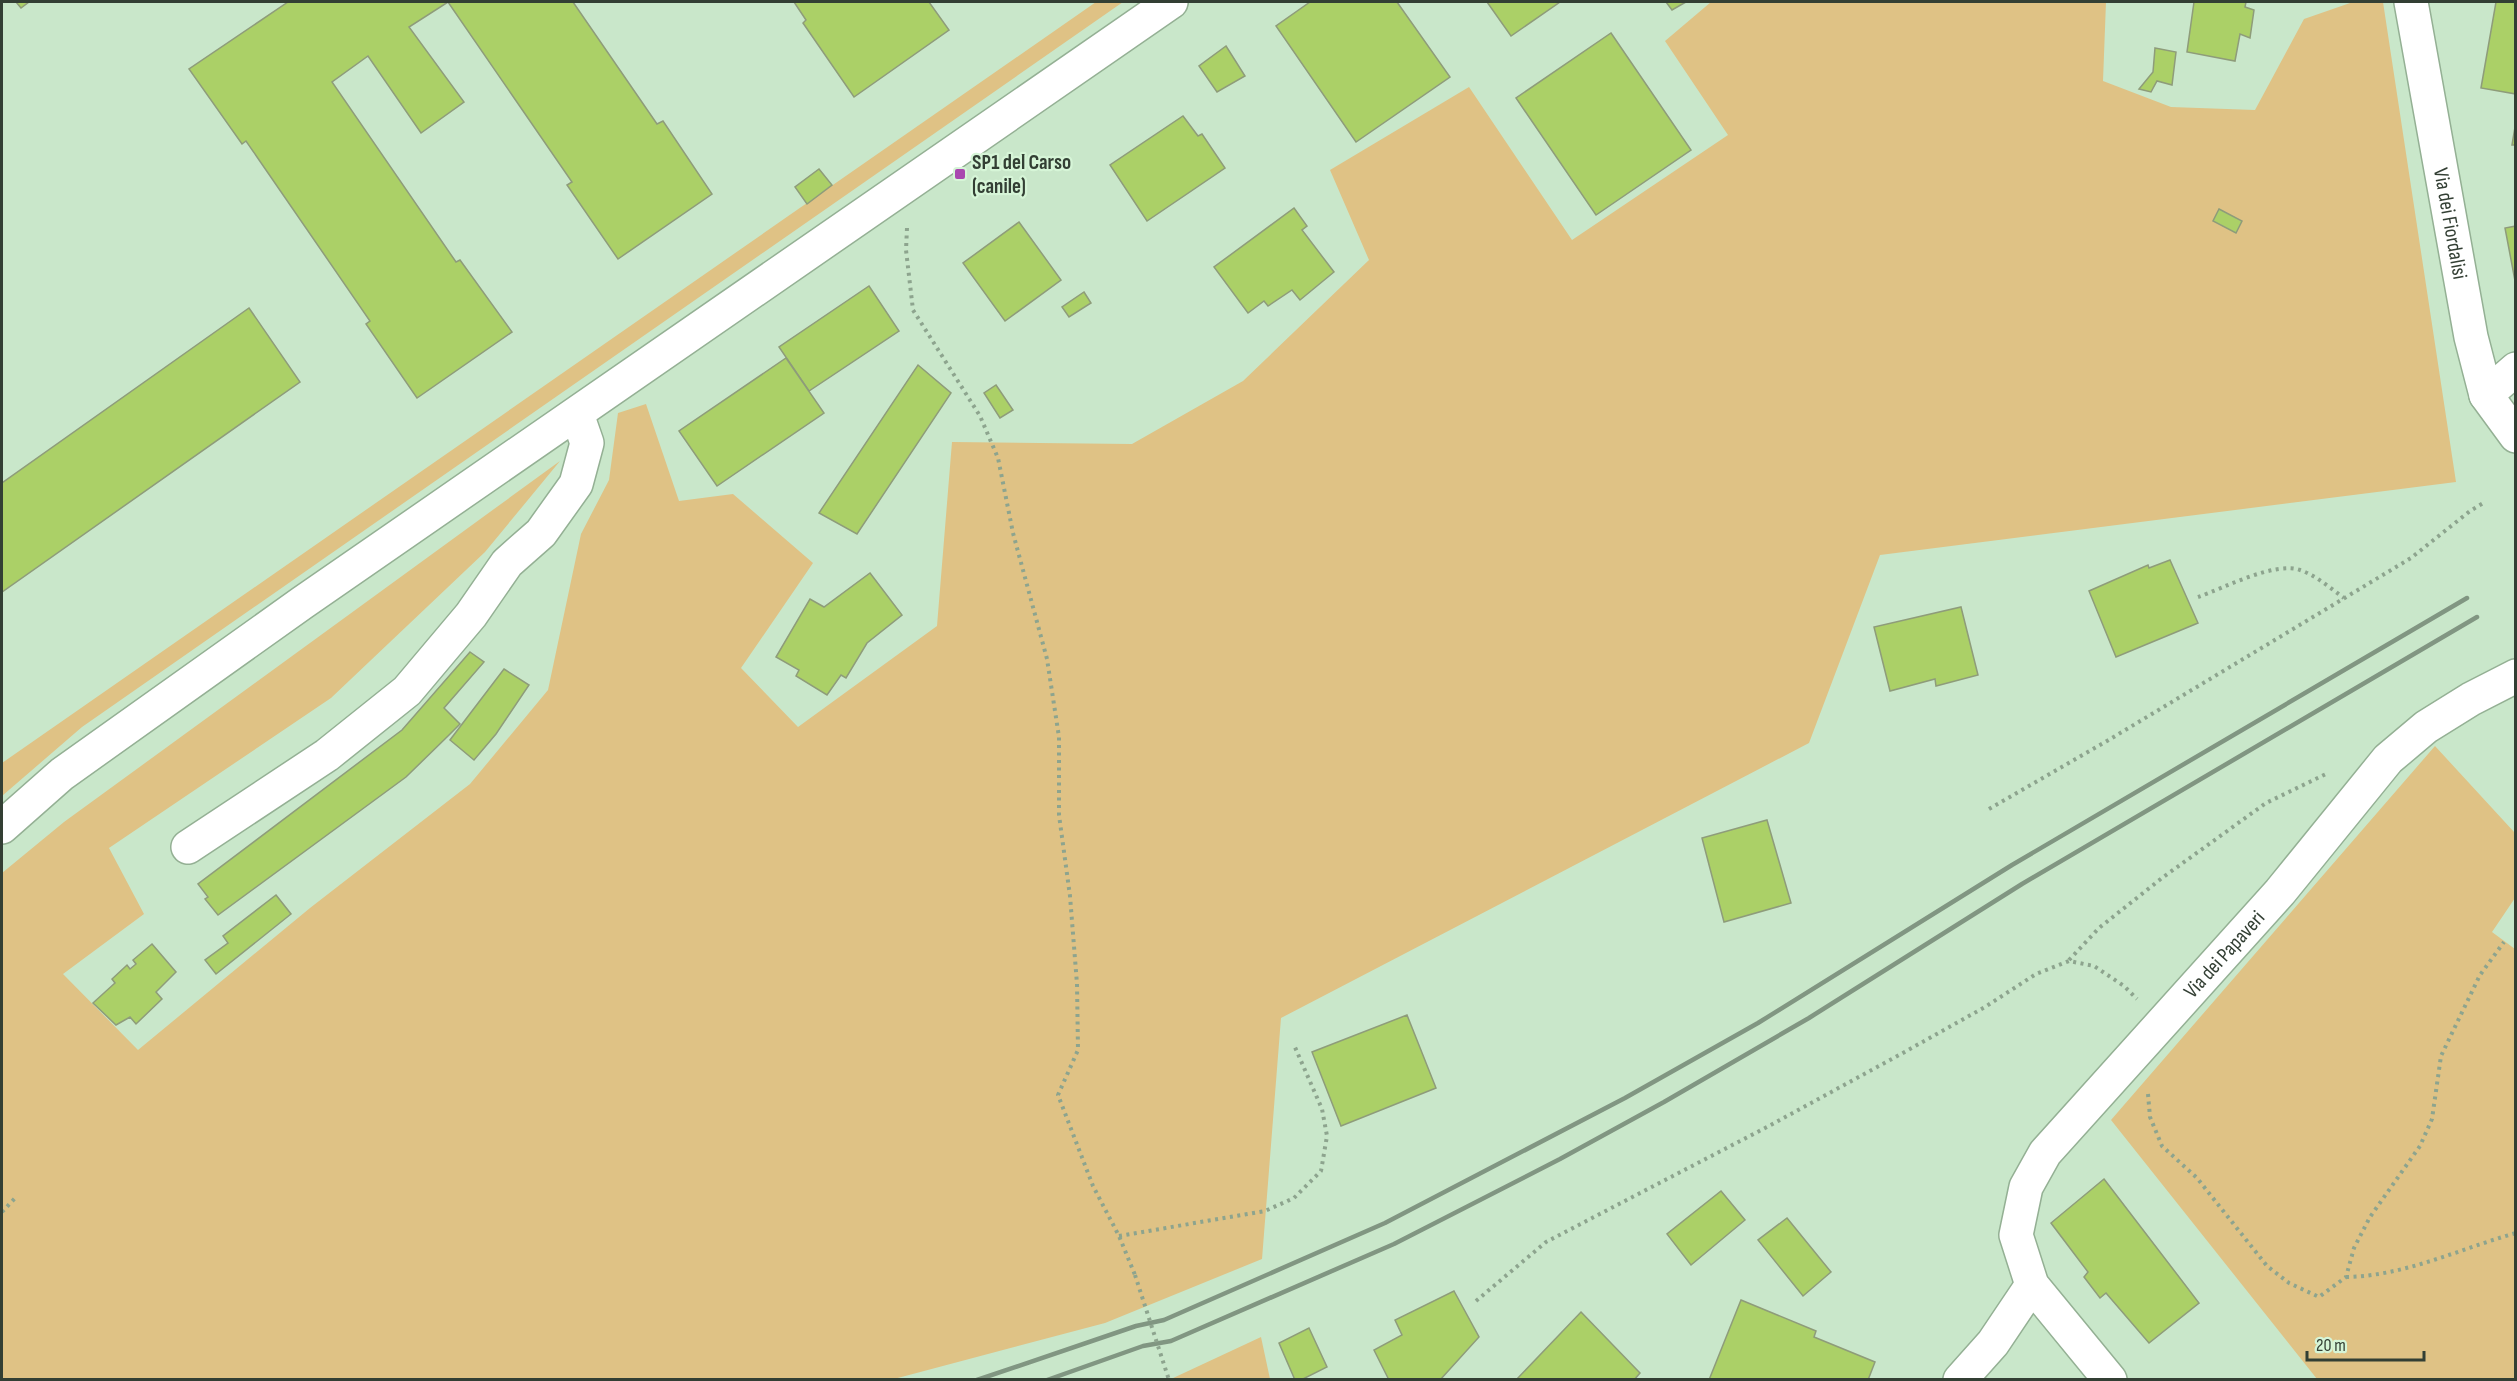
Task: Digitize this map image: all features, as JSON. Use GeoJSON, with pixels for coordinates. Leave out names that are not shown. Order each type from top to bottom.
{"type":"FeatureCollection","features":[{"type":"Feature","properties":{"kind":"street"},"geometry":{"type":"LineString","coordinates":[[2,827],[62,774],[302,603],[1171,2]]}},
{"type":"Feature","properties":{"kind":"street","name":"Via dei Fiordalisi"},"geometry":{"type":"LineString","coordinates":[[2411,2],[2470,338],[2486,395],[2516,436]]}},
{"type":"Feature","properties":{"kind":"street"},"geometry":{"type":"LineString","coordinates":[[2486,395],[2516,369]]}},
{"type":"Feature","properties":{"kind":"street"},"geometry":{"type":"LineString","coordinates":[[188,847],[327,755],[406,691],[471,615],[507,563],[541,533],[576,484],[587,443],[578,414]]}},
{"type":"Feature","properties":{"kind":"street","name":"Via dei Papaveri"},"geometry":{"type":"LineString","coordinates":[[2110,1380],[2032,1285],[2016,1235],[2026,1187],[2045,1153],[2280,892],[2388,759],[2427,727],[2471,699],[2516,676]]}},
{"type":"Feature","properties":{"kind":"street"},"geometry":{"type":"LineString","coordinates":[[1960,1380],[1992,1343],[2032,1285]]}},
{"type":"Feature","properties":{"kind":"path"},"geometry":{"type":"LineString","coordinates":[[909,183],[906,250],[914,310],[980,416],[998,458],[1013,533],[1047,658],[1059,736],[1059,815],[1070,896],[1077,984],[1078,1050],[1058,1095],[1093,1186],[1119,1236],[1135,1275],[1169,1380]]}},
{"type":"Feature","properties":{"kind":"path"},"geometry":{"type":"LineString","coordinates":[[1989,809],[2108,741],[2411,558],[2470,511],[2485,502]]}},
{"type":"Feature","properties":{"kind":"path"},"geometry":{"type":"LineString","coordinates":[[2198,597],[2279,568],[2299,570],[2320,580],[2344,598]]}},
{"type":"Feature","properties":{"kind":"path"},"geometry":{"type":"LineString","coordinates":[[1476,1301],[1546,1242],[1870,1071],[1985,1007],[2036,974],[2069,961],[2100,927],[2162,878],[2266,803],[2333,771]]}},
{"type":"Feature","properties":{"kind":"path"},"geometry":{"type":"LineString","coordinates":[[2346,1277],[2354,1248],[2370,1217],[2420,1146],[2432,1119],[2441,1056],[2480,975],[2504,942]]}},
{"type":"Feature","properties":{"kind":"path"},"geometry":{"type":"LineString","coordinates":[[2069,961],[2094,966],[2124,986],[2162,1025]]}},
{"type":"Feature","properties":{"kind":"path"},"geometry":{"type":"LineString","coordinates":[[1119,1236],[1265,1211],[1294,1198],[1321,1171],[1327,1136],[1322,1109],[1294,1045]]}},
{"type":"Feature","properties":{"kind":"path"},"geometry":{"type":"LineString","coordinates":[[2129,1060],[2148,1083],[2150,1117],[2162,1146],[2197,1178],[2267,1266],[2289,1283],[2319,1297],[2346,1277],[2369,1276],[2403,1269],[2516,1233]]}},
{"type":"Feature","properties":{"kind":"path"},"geometry":{"type":"LineString","coordinates":[[2,1212],[16,1197]]}},
{"type":"Feature","properties":{"kind":"shaded area"},"geometry":{"type":"Polygon","coordinates":[[[1096,2],[1123,2],[82,727],[2,796],[2,763],[1096,2]]]}},
{"type":"Feature","properties":{"kind":"shaded area"},"geometry":{"type":"Polygon","coordinates":[[[1711,2],[2106,2],[2103,81],[2171,107],[2255,110],[2304,19],[2353,2],[2383,2],[2456,482],[1880,555],[1809,743],[1281,1018],[1262,1259],[1105,1323],[894,1379],[2,1380],[2,873],[64,822],[560,461],[485,552],[331,698],[109,848],[144,914],[63,974],[138,1050],[310,908],[470,784],[548,690],[581,534],[609,480],[618,413],[646,404],[679,501],[733,494],[813,563],[741,668],[798,727],[937,626],[952,442],[1132,444],[1243,381],[1369,260],[1330,170],[1469,87],[1572,240],[1728,135],[1665,41],[1711,2]]]}},
{"type":"Feature","properties":{"kind":"shaded area"},"geometry":{"type":"Polygon","coordinates":[[[2435,746],[2515,833],[2515,898],[2492,932],[2515,949],[2515,1379],[2317,1379],[2111,1120],[2435,746]]]}},
{"type":"Feature","properties":{"kind":"shaded area"},"geometry":{"type":"Polygon","coordinates":[[[1261,1337],[1270,1379],[1171,1379],[1261,1337]]]}},
{"type":"Feature","properties":{"kind":"building"},"geometry":{"type":"Polygon","coordinates":[[[16,2],[29,2],[21,8],[16,2]]]}},
{"type":"Feature","properties":{"kind":"building"},"geometry":{"type":"Polygon","coordinates":[[[288,2],[448,2],[409,27],[464,102],[421,133],[368,56],[332,82],[456,262],[460,260],[512,332],[417,398],[366,324],[370,321],[246,141],[242,144],[189,69],[288,2]]]}},
{"type":"Feature","properties":{"kind":"building"},"geometry":{"type":"Polygon","coordinates":[[[448,2],[573,2],[657,124],[663,121],[712,194],[618,259],[567,185],[572,182],[448,2]]]}},
{"type":"Feature","properties":{"kind":"building"},"geometry":{"type":"Polygon","coordinates":[[[794,2],[929,2],[949,30],[854,97],[803,23],[806,20],[794,2]]]}},
{"type":"Feature","properties":{"kind":"building"},"geometry":{"type":"Polygon","coordinates":[[[1310,2],[1397,2],[1450,77],[1356,142],[1276,26],[1310,2]]]}},
{"type":"Feature","properties":{"kind":"building"},"geometry":{"type":"Polygon","coordinates":[[[1487,2],[1560,2],[1511,36],[1487,2]]]}},
{"type":"Feature","properties":{"kind":"building"},"geometry":{"type":"Polygon","coordinates":[[[1666,2],[1686,2],[1672,10],[1666,2]]]}},
{"type":"Feature","properties":{"kind":"building"},"geometry":{"type":"Polygon","coordinates":[[[2194,2],[2246,2],[2245,7],[2254,10],[2250,38],[2240,34],[2235,61],[2187,52],[2194,2]]]}},
{"type":"Feature","properties":{"kind":"building"},"geometry":{"type":"Polygon","coordinates":[[[2496,2],[2516,2],[2516,94],[2481,88],[2496,2]]]}},
{"type":"Feature","properties":{"kind":"building"},"geometry":{"type":"Polygon","coordinates":[[[1611,33],[1691,150],[1596,215],[1516,98],[1611,33]]]}},
{"type":"Feature","properties":{"kind":"building"},"geometry":{"type":"Polygon","coordinates":[[[1226,46],[1245,76],[1217,92],[1199,66],[1226,46]]]}},
{"type":"Feature","properties":{"kind":"building"},"geometry":{"type":"Polygon","coordinates":[[[2155,48],[2176,52],[2172,85],[2157,81],[2151,92],[2139,89],[2153,72],[2155,48]]]}},
{"type":"Feature","properties":{"kind":"building"},"geometry":{"type":"Polygon","coordinates":[[[1183,116],[1198,136],[1202,134],[1225,168],[1147,221],[1110,165],[1183,116]]]}},
{"type":"Feature","properties":{"kind":"building"},"geometry":{"type":"Polygon","coordinates":[[[2516,121],[2516,145],[2512,145],[2516,121]]]}},
{"type":"Feature","properties":{"kind":"building"},"geometry":{"type":"Polygon","coordinates":[[[819,169],[832,185],[807,204],[795,187],[819,169]]]}},
{"type":"Feature","properties":{"kind":"building"},"geometry":{"type":"Polygon","coordinates":[[[1294,208],[1307,226],[1302,230],[1334,272],[1300,300],[1292,290],[1268,306],[1264,301],[1248,313],[1214,267],[1294,208]]]}},
{"type":"Feature","properties":{"kind":"building"},"geometry":{"type":"Polygon","coordinates":[[[2219,209],[2242,221],[2236,233],[2213,221],[2219,209]]]}},
{"type":"Feature","properties":{"kind":"building"},"geometry":{"type":"Polygon","coordinates":[[[1019,222],[1061,280],[1005,321],[963,263],[1019,222]]]}},
{"type":"Feature","properties":{"kind":"building"},"geometry":{"type":"Polygon","coordinates":[[[2516,226],[2516,286],[2505,228],[2516,226]]]}},
{"type":"Feature","properties":{"kind":"building"},"geometry":{"type":"Polygon","coordinates":[[[869,286],[899,331],[809,391],[779,347],[869,286]]]}},
{"type":"Feature","properties":{"kind":"building"},"geometry":{"type":"Polygon","coordinates":[[[1084,292],[1091,303],[1069,317],[1062,307],[1084,292]]]}},
{"type":"Feature","properties":{"kind":"building"},"geometry":{"type":"Polygon","coordinates":[[[249,308],[300,382],[2,592],[2,483],[249,308]]]}},
{"type":"Feature","properties":{"kind":"building"},"geometry":{"type":"Polygon","coordinates":[[[786,358],[824,413],[717,486],[679,431],[786,358]]]}},
{"type":"Feature","properties":{"kind":"building"},"geometry":{"type":"Polygon","coordinates":[[[918,365],[951,393],[857,534],[819,513],[918,365]]]}},
{"type":"Feature","properties":{"kind":"building"},"geometry":{"type":"Polygon","coordinates":[[[996,385],[1013,410],[1000,418],[984,393],[996,385]]]}},
{"type":"Feature","properties":{"kind":"building"},"geometry":{"type":"Polygon","coordinates":[[[2170,560],[2198,623],[2116,657],[2089,591],[2148,565],[2149,568],[2170,560]]]}},
{"type":"Feature","properties":{"kind":"building"},"geometry":{"type":"Polygon","coordinates":[[[870,573],[902,615],[867,643],[846,678],[841,675],[827,695],[796,676],[799,670],[776,657],[810,599],[824,607],[870,573]]]}},
{"type":"Feature","properties":{"kind":"building"},"geometry":{"type":"Polygon","coordinates":[[[1961,607],[1978,675],[1936,686],[1935,679],[1890,691],[1874,627],[1961,607]]]}},
{"type":"Feature","properties":{"kind":"building"},"geometry":{"type":"Polygon","coordinates":[[[470,652],[484,662],[444,708],[460,724],[406,777],[218,915],[205,899],[208,897],[198,884],[402,730],[470,652]]]}},
{"type":"Feature","properties":{"kind":"building"},"geometry":{"type":"Polygon","coordinates":[[[504,669],[529,685],[496,734],[474,760],[450,740],[504,669]]]}},
{"type":"Feature","properties":{"kind":"building"},"geometry":{"type":"Polygon","coordinates":[[[1767,820],[1791,903],[1724,922],[1702,838],[1767,820]]]}},
{"type":"Feature","properties":{"kind":"building"},"geometry":{"type":"Polygon","coordinates":[[[276,895],[291,914],[216,974],[205,960],[228,943],[223,936],[276,895]]]}},
{"type":"Feature","properties":{"kind":"building"},"geometry":{"type":"Polygon","coordinates":[[[152,944],[176,972],[156,992],[162,999],[136,1024],[130,1017],[116,1025],[93,1003],[115,983],[112,979],[127,965],[130,969],[136,964],[133,960],[152,944]]]}},
{"type":"Feature","properties":{"kind":"building"},"geometry":{"type":"Polygon","coordinates":[[[1407,1015],[1436,1088],[1341,1126],[1312,1052],[1407,1015]]]}},
{"type":"Feature","properties":{"kind":"building"},"geometry":{"type":"Polygon","coordinates":[[[2104,1179],[2199,1303],[2149,1343],[2106,1293],[2100,1298],[2084,1277],[2088,1272],[2051,1223],[2104,1179]]]}},
{"type":"Feature","properties":{"kind":"building"},"geometry":{"type":"Polygon","coordinates":[[[1721,1191],[1745,1220],[1691,1265],[1667,1234],[1721,1191]]]}},
{"type":"Feature","properties":{"kind":"building"},"geometry":{"type":"Polygon","coordinates":[[[1787,1218],[1831,1272],[1803,1296],[1758,1240],[1787,1218]]]}},
{"type":"Feature","properties":{"kind":"building"},"geometry":{"type":"Polygon","coordinates":[[[1454,1291],[1479,1337],[1440,1380],[1389,1380],[1374,1350],[1402,1335],[1395,1320],[1454,1291]]]}},
{"type":"Feature","properties":{"kind":"building"},"geometry":{"type":"Polygon","coordinates":[[[1741,1300],[1816,1331],[1814,1337],[1875,1362],[1868,1380],[1709,1380],[1741,1300]]]}},
{"type":"Feature","properties":{"kind":"building"},"geometry":{"type":"Polygon","coordinates":[[[1581,1312],[1640,1373],[1634,1380],[1516,1380],[1581,1312]]]}},
{"type":"Feature","properties":{"kind":"building"},"geometry":{"type":"Polygon","coordinates":[[[1309,1328],[1327,1367],[1301,1380],[1295,1380],[1279,1343],[1309,1328]]]}},
{"type":"Feature","properties":{"kind":"railway"},"geometry":{"type":"LineString","coordinates":[[977,1380],[1136,1326],[1164,1320],[1385,1223],[1625,1098],[1758,1023],[2012,865],[2467,598]]}},
{"type":"Feature","properties":{"kind":"railway"},"geometry":{"type":"LineString","coordinates":[[1047,1380],[1143,1346],[1171,1341],[1394,1244],[1560,1159],[1809,1018],[2022,884],[2477,617]]}},
{"type":"Feature","properties":{"kind":"place","name":"SP1 del Carso (canile)"},"geometry":{"type":"Point","coordinates":[960,174]}}]}
